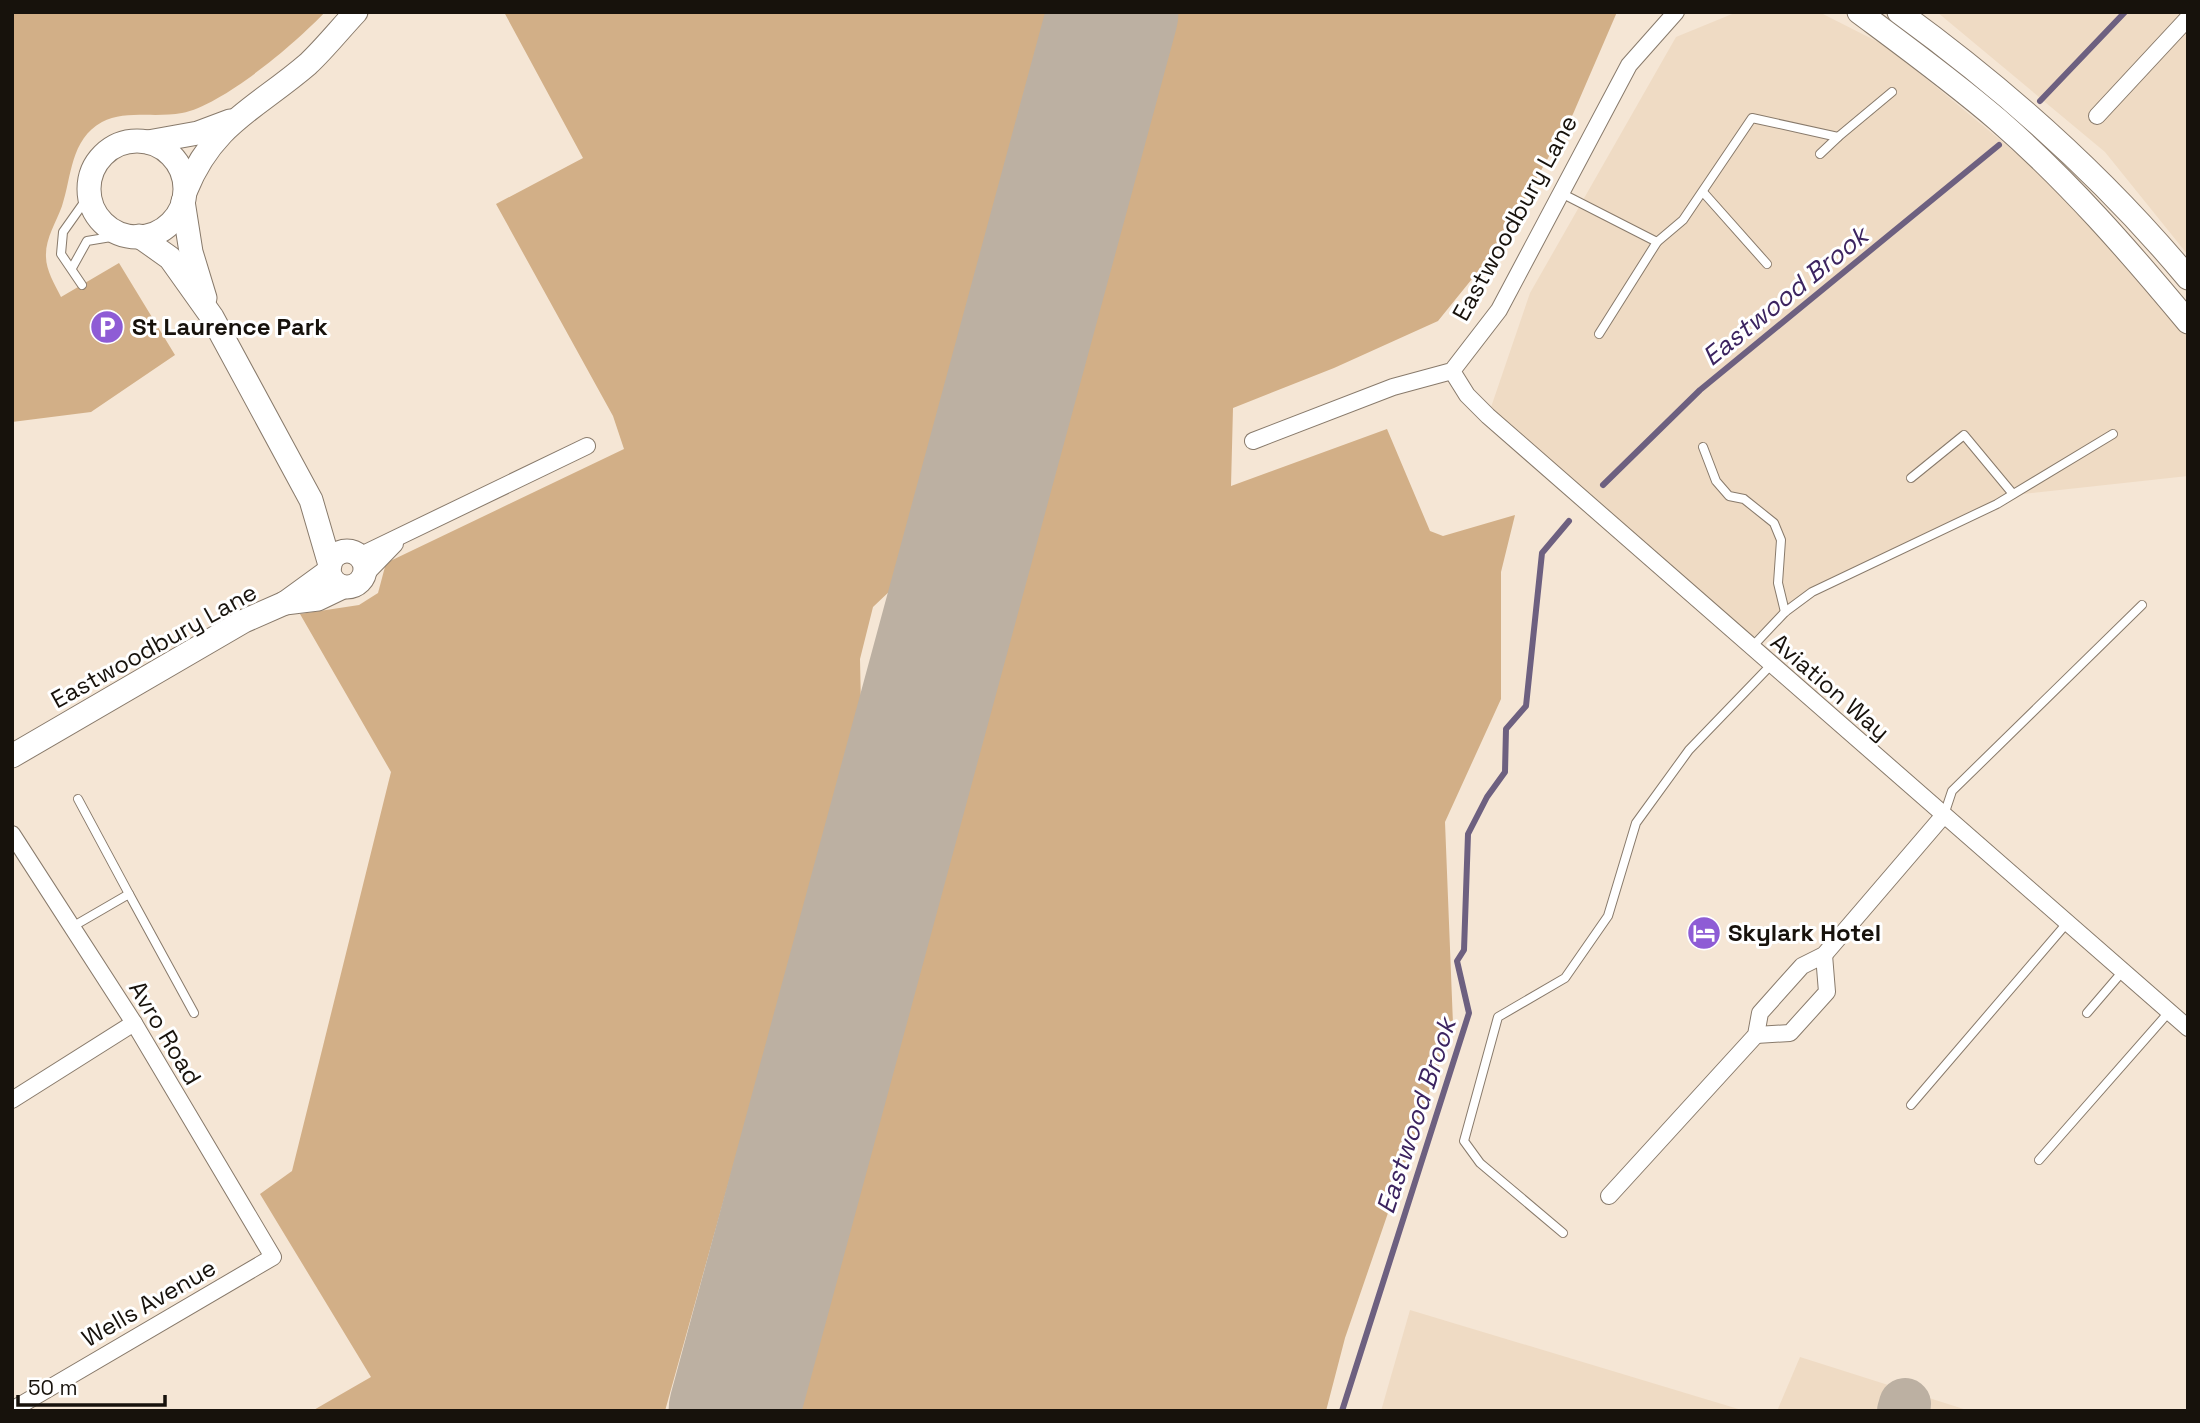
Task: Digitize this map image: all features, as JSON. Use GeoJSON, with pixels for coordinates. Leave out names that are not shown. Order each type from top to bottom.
{"type":"FeatureCollection","features":[{"type":"Feature","properties":{"kind":"street"},"geometry":{"type":"LineString","coordinates":[[131,236],[164,229],[178,215],[198,161],[233,120],[309,63],[356,12]]}},
{"type":"Feature","properties":{"kind":"street","name":"Eastwoodbury Lane"},"geometry":{"type":"LineString","coordinates":[[1452,371],[1499,310],[1614,90],[1640,49],[1657,12]]}},
{"type":"Feature","properties":{"kind":"street","name":"Eastwoodbury Lane"},"geometry":{"type":"LineString","coordinates":[[1640,49],[1676,12]]}},
{"type":"Feature","properties":{"kind":"street"},"geometry":{"type":"LineString","coordinates":[[1859,12],[1998,120],[2063,182],[2188,322]]}},
{"type":"Feature","properties":{"kind":"street"},"geometry":{"type":"LineString","coordinates":[[1899,12],[1980,73],[2044,128],[2105,187],[2188,278]]}},
{"type":"Feature","properties":{"kind":"street"},"geometry":{"type":"LineString","coordinates":[[2097,116],[2187,20]]}},
{"type":"Feature","properties":{"kind":"street"},"geometry":{"type":"LineString","coordinates":[[233,120],[198,133],[148,142],[124,141],[106,151],[94,165],[89,181],[90,194],[96,215],[107,227],[131,236],[170,258],[212,317],[311,500],[357,561],[359,583],[334,574]]}},
{"type":"Feature","properties":{"kind":"street"},"geometry":{"type":"LineString","coordinates":[[148,142],[170,153],[182,170],[191,252],[212,317]]}},
{"type":"Feature","properties":{"kind":"street"},"geometry":{"type":"LineString","coordinates":[[1253,441],[1393,387],[1452,371]]}},
{"type":"Feature","properties":{"kind":"street","name":"Aviation Way"},"geometry":{"type":"LineString","coordinates":[[1452,371],[1467,394],[1488,416],[1751,648],[2187,1025]]}},
{"type":"Feature","properties":{"kind":"street"},"geometry":{"type":"LineString","coordinates":[[357,561],[414,530],[587,446]]}},
{"type":"Feature","properties":{"kind":"street"},"geometry":{"type":"LineString","coordinates":[[311,500],[334,574]]}},
{"type":"Feature","properties":{"kind":"street"},"geometry":{"type":"LineString","coordinates":[[334,574],[340,553],[357,561]]}},
{"type":"Feature","properties":{"kind":"street","name":"Eastwoodbury Lane"},"geometry":{"type":"LineString","coordinates":[[12,757],[244,621],[285,603],[318,598],[334,574]]}},
{"type":"Feature","properties":{"kind":"street"},"geometry":{"type":"LineString","coordinates":[[1609,1196],[1756,1035],[1760,1013],[1802,966],[1824,955],[1944,815]]}},
{"type":"Feature","properties":{"kind":"street","name":"Avro Road"},"geometry":{"type":"LineString","coordinates":[[12,835],[134,1023],[273,1258]]}},
{"type":"Feature","properties":{"kind":"street"},"geometry":{"type":"LineString","coordinates":[[1756,1035],[1790,1033],[1827,992],[1824,955]]}},
{"type":"Feature","properties":{"kind":"street"},"geometry":{"type":"LineString","coordinates":[[12,1100],[134,1023]]}},
{"type":"Feature","properties":{"kind":"street","name":"Wells Avenue"},"geometry":{"type":"LineString","coordinates":[[12,1409],[273,1258]]}},
{"type":"Feature","properties":{"kind":"lane"},"geometry":{"type":"LineString","coordinates":[[1820,154],[1892,92]]}},
{"type":"Feature","properties":{"kind":"lane"},"geometry":{"type":"LineString","coordinates":[[1599,334],[1657,242],[1683,220],[1752,118],[1838,137]]}},
{"type":"Feature","properties":{"kind":"lane"},"geometry":{"type":"LineString","coordinates":[[1703,192],[1767,264]]}},
{"type":"Feature","properties":{"kind":"lane"},"geometry":{"type":"LineString","coordinates":[[1561,193],[1657,242]]}},
{"type":"Feature","properties":{"kind":"lane"},"geometry":{"type":"LineString","coordinates":[[82,285],[61,254],[64,232],[90,194]]}},
{"type":"Feature","properties":{"kind":"lane"},"geometry":{"type":"LineString","coordinates":[[72,268],[87,241],[131,236]]}},
{"type":"Feature","properties":{"kind":"lane"},"geometry":{"type":"LineString","coordinates":[[1751,648],[1785,612],[1812,592],[2013,494],[2113,434]]}},
{"type":"Feature","properties":{"kind":"lane"},"geometry":{"type":"LineString","coordinates":[[1911,478],[1964,435],[2013,494]]}},
{"type":"Feature","properties":{"kind":"lane"},"geometry":{"type":"LineString","coordinates":[[1703,447],[1716,481],[1729,496],[1744,499],[1774,523],[1781,540],[1778,583],[1785,612]]}},
{"type":"Feature","properties":{"kind":"lane"},"geometry":{"type":"LineString","coordinates":[[1944,815],[1952,791],[2142,605]]}},
{"type":"Feature","properties":{"kind":"lane"},"geometry":{"type":"LineString","coordinates":[[1563,1233],[1480,1163],[1464,1141],[1498,1017],[1565,978],[1608,916],[1636,823],[1689,750],[1771,665]]}},
{"type":"Feature","properties":{"kind":"lane"},"geometry":{"type":"LineString","coordinates":[[78,799],[194,1013]]}},
{"type":"Feature","properties":{"kind":"lane"},"geometry":{"type":"LineString","coordinates":[[72,927],[129,894]]}},
{"type":"Feature","properties":{"kind":"lane"},"geometry":{"type":"LineString","coordinates":[[1911,1105],[2067,923]]}},
{"type":"Feature","properties":{"kind":"lane"},"geometry":{"type":"LineString","coordinates":[[2087,1013],[2123,971]]}},
{"type":"Feature","properties":{"kind":"lane"},"geometry":{"type":"LineString","coordinates":[[2039,1160],[2169,1012]]}},
{"type":"Feature","properties":{"kind":"shaded area"},"geometry":{"type":"Polygon","coordinates":[[[12,12],[325,12],[258,71],[199,108],[182,113],[111,118],[102,122],[84,138],[74,160],[62,206],[47,244],[46,262],[51,277],[61,297],[119,263],[175,355],[91,412],[12,422],[12,12]]]}},
{"type":"Feature","properties":{"kind":"shaded area"},"geometry":{"type":"Polygon","coordinates":[[[504,12],[1046,12],[1016,122],[1027,126],[893,588],[873,607],[860,659],[861,707],[665,1411],[312,1411],[371,1377],[260,1194],[292,1171],[391,772],[300,614],[359,605],[378,593],[386,563],[624,449],[613,416],[496,204],[583,158],[504,12]]]}},
{"type":"Feature","properties":{"kind":"shaded area"},"geometry":{"type":"Polygon","coordinates":[[[1161,12],[1617,12],[1573,114],[1497,248],[1438,321],[1334,368],[1233,408],[1231,486],[1387,429],[1430,531],[1443,536],[1515,515],[1501,572],[1501,699],[1445,822],[1453,1024],[1345,1338],[1326,1411],[783,1411],[977,694],[995,670],[1006,595],[1088,274],[1161,12]]]}},
{"type":"Feature","properties":{"kind":"shaded area"},"geometry":{"type":"Polygon","coordinates":[[[1737,12],[1819,12],[1888,47],[2028,163],[2142,278],[2188,336],[2188,476],[2023,494],[1797,597],[1746,644],[1488,416],[1530,293],[1676,37],[1737,12]]]}},
{"type":"Feature","properties":{"kind":"shaded area"},"geometry":{"type":"Polygon","coordinates":[[[1937,12],[2188,12],[2188,255],[2105,152],[1937,12]]]}},
{"type":"Feature","properties":{"kind":"shaded area"},"geometry":{"type":"Polygon","coordinates":[[[1410,1310],[1745,1411],[1381,1411],[1410,1310]]]}},
{"type":"Feature","properties":{"kind":"shaded area"},"geometry":{"type":"Polygon","coordinates":[[[1800,1357],[1970,1411],[1777,1411],[1800,1357]]]}},
{"type":"Feature","properties":{"kind":"waterway","name":"Eastwood Brook"},"geometry":{"type":"LineString","coordinates":[[2040,101],[2125,12]]}},
{"type":"Feature","properties":{"kind":"waterway","name":"Eastwood Brook"},"geometry":{"type":"LineString","coordinates":[[1603,485],[1700,390],[1999,145]]}},
{"type":"Feature","properties":{"kind":"waterway","name":"Eastwood Brook"},"geometry":{"type":"LineString","coordinates":[[1342,1411],[1469,1013],[1457,961],[1464,950],[1468,834],[1487,797],[1505,772],[1506,729],[1526,706],[1542,553],[1569,521]]}},
{"type":"Feature","properties":{"kind":"taxiway"},"geometry":{"type":"LineString","coordinates":[[1903,1411],[1905,1404]]}},
{"type":"Feature","properties":{"kind":"runway"},"geometry":{"type":"LineString","coordinates":[[734,1411],[1113,12]]}},
{"type":"Feature","properties":{"kind":"place","name":"St Laurence Park"},"geometry":{"type":"Point","coordinates":[107,327]}},
{"type":"Feature","properties":{"kind":"place","name":"Skylark Hotel"},"geometry":{"type":"Point","coordinates":[1704,933]}}]}
